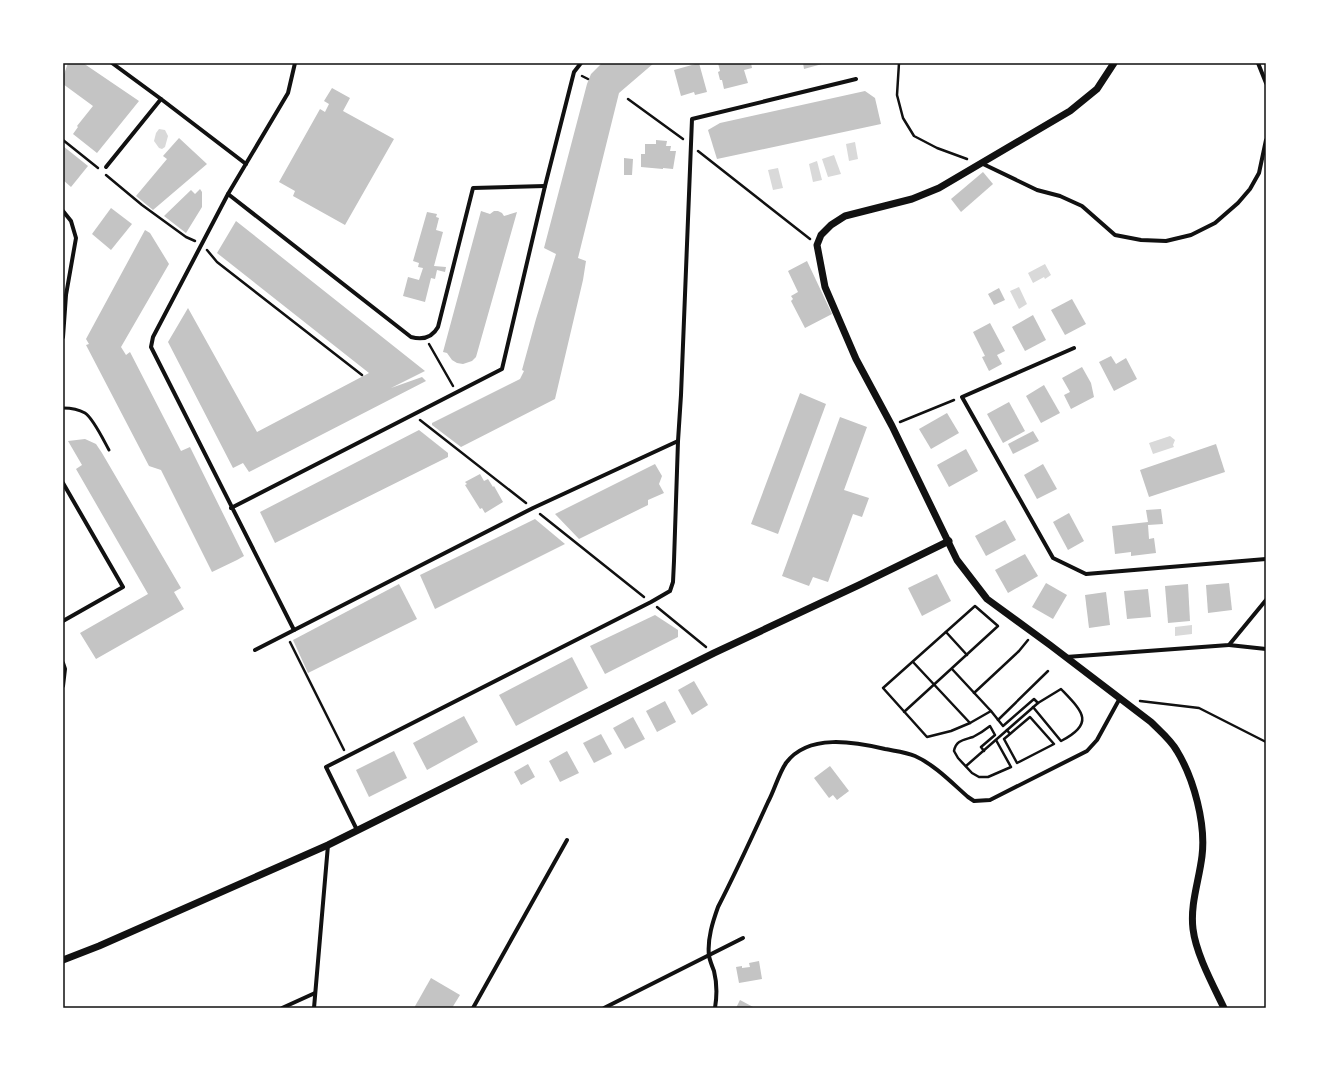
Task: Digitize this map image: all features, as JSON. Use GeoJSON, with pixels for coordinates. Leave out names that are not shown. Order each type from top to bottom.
{"type":"FeatureCollection","features":[{"type":"Feature","properties":{"kind":"street"},"geometry":{"type":"LineString","coordinates":[[112,63],[246,164]]}},
{"type":"Feature","properties":{"kind":"street"},"geometry":{"type":"LineString","coordinates":[[294,630],[231,508],[151,347],[153,337],[201,244],[228,194],[288,93],[295,63]]}},
{"type":"Feature","properties":{"kind":"street"},"geometry":{"type":"LineString","coordinates":[[231,508],[502,369],[545,186],[574,72],[581,63]]}},
{"type":"Feature","properties":{"kind":"street"},"geometry":{"type":"LineString","coordinates":[[1114,63],[1096,89],[1070,111],[939,188],[912,199],[845,216],[831,225],[821,236],[817,244],[825,286],[856,359],[892,426],[957,560],[987,599],[1066,656],[1151,722],[1166,736],[1177,750],[1185,765],[1197,800],[1203,838],[1202,855],[1192,912],[1193,930],[1206,969],[1224,1008]]}},
{"type":"Feature","properties":{"kind":"street"},"geometry":{"type":"LineString","coordinates":[[1258,63],[1266,83]]}},
{"type":"Feature","properties":{"kind":"street"},"geometry":{"type":"LineString","coordinates":[[357,830],[326,767],[670,591],[673,582],[692,119],[856,79]]}},
{"type":"Feature","properties":{"kind":"street"},"geometry":{"type":"LineString","coordinates":[[106,167],[161,99]]}},
{"type":"Feature","properties":{"kind":"street"},"geometry":{"type":"LineString","coordinates":[[981,163],[1037,190],[1060,196],[1082,206],[1115,235],[1141,240],[1166,241],[1191,235],[1215,223],[1238,203],[1250,189],[1259,173],[1266,140]]}},
{"type":"Feature","properties":{"kind":"street"},"geometry":{"type":"LineString","coordinates":[[228,194],[411,337],[421,339],[434,333],[438,327],[473,188],[545,186]]}},
{"type":"Feature","properties":{"kind":"street"},"geometry":{"type":"LineString","coordinates":[[63,212],[71,221],[76,238],[66,295],[63,337]]}},
{"type":"Feature","properties":{"kind":"street"},"geometry":{"type":"LineString","coordinates":[[1074,348],[962,397],[1052,558],[1086,574],[1266,559]]}},
{"type":"Feature","properties":{"kind":"street"},"geometry":{"type":"LineString","coordinates":[[255,650],[533,508],[678,441]]}},
{"type":"Feature","properties":{"kind":"street"},"geometry":{"type":"LineString","coordinates":[[63,483],[123,587],[63,621]]}},
{"type":"Feature","properties":{"kind":"street"},"geometry":{"type":"LineString","coordinates":[[63,960],[99,946],[328,845],[714,653],[949,541]]}},
{"type":"Feature","properties":{"kind":"street"},"geometry":{"type":"LineString","coordinates":[[1229,645],[1266,600]]}},
{"type":"Feature","properties":{"kind":"street"},"geometry":{"type":"LineString","coordinates":[[1066,656],[1229,645],[1266,649]]}},
{"type":"Feature","properties":{"kind":"street"},"geometry":{"type":"LineString","coordinates":[[63,663],[65,669],[63,686]]}},
{"type":"Feature","properties":{"kind":"street"},"geometry":{"type":"LineString","coordinates":[[715,1008],[717,998],[716,986],[709,956],[712,924],[718,907],[785,764],[791,757],[809,746],[840,742],[903,753],[915,756],[933,767],[974,801],[990,800],[1087,751],[1097,740],[1120,698]]}},
{"type":"Feature","properties":{"kind":"street"},"geometry":{"type":"LineString","coordinates":[[473,1008],[567,840]]}},
{"type":"Feature","properties":{"kind":"street"},"geometry":{"type":"LineString","coordinates":[[314,1008],[328,845]]}},
{"type":"Feature","properties":{"kind":"street"},"geometry":{"type":"LineString","coordinates":[[604,1008],[743,938]]}},
{"type":"Feature","properties":{"kind":"street"},"geometry":{"type":"LineString","coordinates":[[282,1008],[315,993]]}},
{"type":"Feature","properties":{"kind":"lane"},"geometry":{"type":"LineString","coordinates":[[63,408],[72,408],[85,413],[101,434],[109,450]]}},
{"type":"Feature","properties":{"kind":"path"},"geometry":{"type":"LineString","coordinates":[[899,63],[897,95],[904,118],[914,136],[937,148],[962,158],[981,163]]}},
{"type":"Feature","properties":{"kind":"path"},"geometry":{"type":"LineString","coordinates":[[628,99],[690,144],[817,244]]}},
{"type":"Feature","properties":{"kind":"path"},"geometry":{"type":"LineString","coordinates":[[63,140],[142,205],[186,237],[201,244],[217,262],[362,375]]}},
{"type":"Feature","properties":{"kind":"path"},"geometry":{"type":"LineString","coordinates":[[426,338],[457,392]]}},
{"type":"Feature","properties":{"kind":"path"},"geometry":{"type":"LineString","coordinates":[[892,426],[962,397]]}},
{"type":"Feature","properties":{"kind":"path"},"geometry":{"type":"LineString","coordinates":[[413,414],[714,653]]}},
{"type":"Feature","properties":{"kind":"path"},"geometry":{"type":"LineString","coordinates":[[904,712],[998,626],[975,606],[883,688],[904,712],[927,737],[952,731],[991,711]]}},
{"type":"Feature","properties":{"kind":"path"},"geometry":{"type":"LineString","coordinates":[[946,632],[967,655]]}},
{"type":"Feature","properties":{"kind":"path"},"geometry":{"type":"LineString","coordinates":[[286,634],[348,756]]}},
{"type":"Feature","properties":{"kind":"path"},"geometry":{"type":"LineString","coordinates":[[974,693],[1019,651],[1028,640]]}},
{"type":"Feature","properties":{"kind":"path"},"geometry":{"type":"LineString","coordinates":[[913,662],[970,723]]}},
{"type":"Feature","properties":{"kind":"path"},"geometry":{"type":"LineString","coordinates":[[952,669],[1003,726],[1034,699],[1038,703]]}},
{"type":"Feature","properties":{"kind":"path"},"geometry":{"type":"LineString","coordinates":[[998,720],[1048,671]]}},
{"type":"Feature","properties":{"kind":"path"},"geometry":{"type":"LineString","coordinates":[[966,766],[1033,707],[1061,689],[1081,712],[1082,719],[1078,730],[1061,741],[1033,707]]}},
{"type":"Feature","properties":{"kind":"path"},"geometry":{"type":"LineString","coordinates":[[1120,698],[1200,708],[1266,742]]}},
{"type":"Feature","properties":{"kind":"path"},"geometry":{"type":"LineString","coordinates":[[1030,717],[1054,744],[1017,763],[1004,739],[1010,734],[1030,717]]}},
{"type":"Feature","properties":{"kind":"path"},"geometry":{"type":"LineString","coordinates":[[984,750],[981,747],[995,735],[990,726],[979,734],[961,741],[957,744],[954,751],[955,754],[975,775],[984,778],[995,775],[1010,766],[996,740]]}},
{"type":"Feature","properties":{"kind":"path"},"geometry":{"type":"LineString","coordinates":[[1007,730],[1010,734]]}},
{"type":"Feature","properties":{"kind":"shaded area"},"geometry":{"type":"Polygon","coordinates":[[[159,129],[165,130],[168,136],[165,147],[162,149],[159,148],[154,141],[156,133],[159,129]]]}},
{"type":"Feature","properties":{"kind":"shaded area"},"geometry":{"type":"Polygon","coordinates":[[[855,142],[858,159],[849,161],[846,144],[855,142]]]}},
{"type":"Feature","properties":{"kind":"shaded area"},"geometry":{"type":"Polygon","coordinates":[[[834,155],[841,174],[828,177],[822,159],[834,155]]]}},
{"type":"Feature","properties":{"kind":"shaded area"},"geometry":{"type":"Polygon","coordinates":[[[817,161],[822,180],[813,182],[809,164],[817,161]]]}},
{"type":"Feature","properties":{"kind":"shaded area"},"geometry":{"type":"Polygon","coordinates":[[[778,168],[783,188],[773,190],[768,170],[778,168]]]}},
{"type":"Feature","properties":{"kind":"shaded area"},"geometry":{"type":"Polygon","coordinates":[[[1045,264],[1051,275],[1045,279],[1044,277],[1033,283],[1028,273],[1045,264]]]}},
{"type":"Feature","properties":{"kind":"shaded area"},"geometry":{"type":"Polygon","coordinates":[[[1019,287],[1027,304],[1019,309],[1010,291],[1019,287]]]}},
{"type":"Feature","properties":{"kind":"shaded area"},"geometry":{"type":"Polygon","coordinates":[[[1170,436],[1175,440],[1173,445],[1174,447],[1153,454],[1149,443],[1170,436]]]}},
{"type":"Feature","properties":{"kind":"shaded area"},"geometry":{"type":"Polygon","coordinates":[[[1192,625],[1192,634],[1175,636],[1175,627],[1192,625]]]}},
{"type":"Feature","properties":{"kind":"building"},"geometry":{"type":"Polygon","coordinates":[[[68,63],[83,63],[139,101],[97,153],[73,134],[78,127],[77,126],[93,106],[63,84],[63,77],[68,63]]]}},
{"type":"Feature","properties":{"kind":"building"},"geometry":{"type":"Polygon","coordinates":[[[602,63],[654,63],[619,93],[578,258],[586,261],[583,280],[555,399],[461,447],[432,425],[432,423],[520,379],[524,371],[522,370],[556,254],[544,248],[587,84],[591,74],[602,63]]]}},
{"type":"Feature","properties":{"kind":"building"},"geometry":{"type":"Polygon","coordinates":[[[699,63],[707,92],[695,95],[694,92],[681,96],[674,70],[699,63]]]}},
{"type":"Feature","properties":{"kind":"building"},"geometry":{"type":"Polygon","coordinates":[[[718,63],[751,63],[752,68],[744,70],[748,83],[724,89],[718,72],[720,71],[718,63]]]}},
{"type":"Feature","properties":{"kind":"building"},"geometry":{"type":"Polygon","coordinates":[[[803,63],[822,63],[822,64],[804,69],[803,63]]]}},
{"type":"Feature","properties":{"kind":"building"},"geometry":{"type":"Polygon","coordinates":[[[332,88],[350,98],[343,111],[394,139],[345,225],[293,196],[295,191],[279,182],[320,109],[325,112],[329,104],[324,101],[332,88]]]}},
{"type":"Feature","properties":{"kind":"building"},"geometry":{"type":"Polygon","coordinates":[[[865,91],[875,98],[881,124],[717,159],[708,130],[720,123],[865,91]]]}},
{"type":"Feature","properties":{"kind":"building"},"geometry":{"type":"Polygon","coordinates":[[[179,138],[207,164],[153,210],[136,196],[167,159],[163,156],[179,138]]]}},
{"type":"Feature","properties":{"kind":"building"},"geometry":{"type":"Polygon","coordinates":[[[656,140],[667,141],[666,146],[671,146],[670,151],[676,151],[673,169],[641,167],[641,154],[645,154],[645,144],[656,144],[656,140]]]}},
{"type":"Feature","properties":{"kind":"building"},"geometry":{"type":"Polygon","coordinates":[[[63,146],[88,166],[71,187],[63,180],[63,146]]]}},
{"type":"Feature","properties":{"kind":"building"},"geometry":{"type":"Polygon","coordinates":[[[624,158],[633,159],[632,175],[624,175],[624,158]]]}},
{"type":"Feature","properties":{"kind":"building"},"geometry":{"type":"Polygon","coordinates":[[[983,172],[993,184],[961,212],[951,199],[983,172]]]}},
{"type":"Feature","properties":{"kind":"building"},"geometry":{"type":"Polygon","coordinates":[[[200,189],[202,192],[202,207],[186,233],[164,216],[191,190],[195,194],[200,189]]]}},
{"type":"Feature","properties":{"kind":"building"},"geometry":{"type":"Polygon","coordinates":[[[111,208],[132,224],[111,250],[92,234],[111,208]]]}},
{"type":"Feature","properties":{"kind":"building"},"geometry":{"type":"Polygon","coordinates":[[[481,211],[490,214],[494,211],[498,211],[504,216],[517,212],[476,357],[472,361],[463,364],[452,360],[447,353],[443,352],[481,211]]]}},
{"type":"Feature","properties":{"kind":"building"},"geometry":{"type":"Polygon","coordinates":[[[427,212],[437,214],[436,217],[439,218],[436,230],[443,232],[434,266],[446,267],[445,272],[437,270],[435,279],[431,278],[425,302],[403,296],[408,277],[419,280],[423,268],[418,267],[419,263],[413,261],[427,212]]]}},
{"type":"Feature","properties":{"kind":"building"},"geometry":{"type":"Polygon","coordinates":[[[236,221],[425,371],[391,388],[422,377],[426,381],[249,472],[243,463],[233,468],[168,342],[188,308],[257,432],[369,373],[217,253],[236,221]]]}},
{"type":"Feature","properties":{"kind":"building"},"geometry":{"type":"Polygon","coordinates":[[[145,230],[150,233],[169,264],[121,347],[126,355],[130,352],[181,451],[190,447],[244,556],[212,572],[161,470],[149,466],[86,345],[89,344],[86,339],[145,230]]]}},
{"type":"Feature","properties":{"kind":"building"},"geometry":{"type":"Polygon","coordinates":[[[807,261],[832,314],[805,328],[791,301],[793,299],[791,296],[798,292],[788,271],[807,261]]]}},
{"type":"Feature","properties":{"kind":"building"},"geometry":{"type":"Polygon","coordinates":[[[999,288],[1005,300],[994,305],[988,294],[999,288]]]}},
{"type":"Feature","properties":{"kind":"building"},"geometry":{"type":"Polygon","coordinates":[[[1072,299],[1086,324],[1065,335],[1051,310],[1072,299]]]}},
{"type":"Feature","properties":{"kind":"building"},"geometry":{"type":"Polygon","coordinates":[[[1033,315],[1046,340],[1025,351],[1012,327],[1033,315]]]}},
{"type":"Feature","properties":{"kind":"building"},"geometry":{"type":"Polygon","coordinates":[[[990,323],[1005,351],[997,355],[1002,364],[989,371],[982,357],[985,356],[973,332],[990,323]]]}},
{"type":"Feature","properties":{"kind":"building"},"geometry":{"type":"Polygon","coordinates":[[[1111,356],[1116,364],[1126,358],[1137,379],[1114,391],[1099,362],[1111,356]]]}},
{"type":"Feature","properties":{"kind":"building"},"geometry":{"type":"Polygon","coordinates":[[[1082,367],[1091,383],[1094,397],[1071,409],[1064,395],[1070,392],[1062,378],[1082,367]]]}},
{"type":"Feature","properties":{"kind":"building"},"geometry":{"type":"Polygon","coordinates":[[[1044,385],[1060,413],[1041,423],[1026,396],[1044,385]]]}},
{"type":"Feature","properties":{"kind":"building"},"geometry":{"type":"Polygon","coordinates":[[[800,393],[826,404],[778,534],[751,524],[800,393]]]}},
{"type":"Feature","properties":{"kind":"building"},"geometry":{"type":"Polygon","coordinates":[[[1009,402],[1025,431],[1003,443],[987,414],[1009,402]]]}},
{"type":"Feature","properties":{"kind":"building"},"geometry":{"type":"Polygon","coordinates":[[[947,413],[959,433],[931,449],[919,429],[947,413]]]}},
{"type":"Feature","properties":{"kind":"building"},"geometry":{"type":"Polygon","coordinates":[[[840,417],[867,427],[844,490],[869,498],[862,517],[853,514],[828,582],[813,577],[809,586],[782,576],[840,417]]]}},
{"type":"Feature","properties":{"kind":"building"},"geometry":{"type":"Polygon","coordinates":[[[419,430],[448,453],[448,457],[275,543],[260,512],[419,430]]]}},
{"type":"Feature","properties":{"kind":"building"},"geometry":{"type":"Polygon","coordinates":[[[1033,431],[1039,441],[1013,454],[1008,444],[1033,431]]]}},
{"type":"Feature","properties":{"kind":"building"},"geometry":{"type":"Polygon","coordinates":[[[85,439],[96,444],[102,453],[181,588],[174,592],[184,609],[96,659],[80,633],[148,594],[76,469],[82,465],[68,441],[85,439]]]}},
{"type":"Feature","properties":{"kind":"building"},"geometry":{"type":"Polygon","coordinates":[[[1216,444],[1225,472],[1149,497],[1140,470],[1216,444]]]}},
{"type":"Feature","properties":{"kind":"building"},"geometry":{"type":"Polygon","coordinates":[[[966,449],[978,471],[949,487],[937,465],[966,449]]]}},
{"type":"Feature","properties":{"kind":"building"},"geometry":{"type":"Polygon","coordinates":[[[655,464],[662,476],[659,484],[664,493],[648,500],[648,505],[579,539],[555,514],[655,464]]]}},
{"type":"Feature","properties":{"kind":"building"},"geometry":{"type":"Polygon","coordinates":[[[1043,464],[1057,489],[1037,499],[1024,475],[1043,464]]]}},
{"type":"Feature","properties":{"kind":"building"},"geometry":{"type":"Polygon","coordinates":[[[480,474],[484,481],[488,479],[493,487],[494,486],[503,502],[485,513],[482,508],[480,509],[465,485],[467,484],[465,482],[480,474]]]}},
{"type":"Feature","properties":{"kind":"building"},"geometry":{"type":"Polygon","coordinates":[[[1161,509],[1163,524],[1148,525],[1149,539],[1154,538],[1156,553],[1131,556],[1131,552],[1115,554],[1112,526],[1148,522],[1146,510],[1161,509]]]}},
{"type":"Feature","properties":{"kind":"building"},"geometry":{"type":"Polygon","coordinates":[[[1069,513],[1084,541],[1068,550],[1053,522],[1069,513]]]}},
{"type":"Feature","properties":{"kind":"building"},"geometry":{"type":"Polygon","coordinates":[[[535,519],[565,544],[435,609],[420,575],[535,519]]]}},
{"type":"Feature","properties":{"kind":"building"},"geometry":{"type":"Polygon","coordinates":[[[1005,520],[1016,540],[986,556],[975,536],[1005,520]]]}},
{"type":"Feature","properties":{"kind":"building"},"geometry":{"type":"Polygon","coordinates":[[[1025,554],[1038,576],[1008,593],[995,570],[1025,554]]]}},
{"type":"Feature","properties":{"kind":"building"},"geometry":{"type":"Polygon","coordinates":[[[937,574],[951,601],[922,616],[908,588],[937,574]]]}},
{"type":"Feature","properties":{"kind":"building"},"geometry":{"type":"Polygon","coordinates":[[[1046,583],[1067,595],[1053,619],[1032,607],[1046,583]]]}},
{"type":"Feature","properties":{"kind":"building"},"geometry":{"type":"Polygon","coordinates":[[[1229,583],[1232,610],[1208,613],[1206,585],[1229,583]]]}},
{"type":"Feature","properties":{"kind":"building"},"geometry":{"type":"Polygon","coordinates":[[[399,584],[417,619],[308,673],[293,640],[399,584]]]}},
{"type":"Feature","properties":{"kind":"building"},"geometry":{"type":"Polygon","coordinates":[[[1188,584],[1190,621],[1168,623],[1165,586],[1188,584]]]}},
{"type":"Feature","properties":{"kind":"building"},"geometry":{"type":"Polygon","coordinates":[[[1148,589],[1151,617],[1127,619],[1124,591],[1148,589]]]}},
{"type":"Feature","properties":{"kind":"building"},"geometry":{"type":"Polygon","coordinates":[[[1106,592],[1110,625],[1089,628],[1085,595],[1106,592]]]}},
{"type":"Feature","properties":{"kind":"building"},"geometry":{"type":"Polygon","coordinates":[[[655,615],[678,630],[678,637],[605,674],[590,646],[655,615]]]}},
{"type":"Feature","properties":{"kind":"building"},"geometry":{"type":"Polygon","coordinates":[[[572,657],[588,688],[516,726],[499,695],[572,657]]]}},
{"type":"Feature","properties":{"kind":"building"},"geometry":{"type":"Polygon","coordinates":[[[694,681],[708,705],[692,715],[678,690],[694,681]]]}},
{"type":"Feature","properties":{"kind":"building"},"geometry":{"type":"Polygon","coordinates":[[[665,701],[676,722],[657,732],[646,711],[665,701]]]}},
{"type":"Feature","properties":{"kind":"building"},"geometry":{"type":"Polygon","coordinates":[[[464,716],[478,742],[427,770],[413,743],[464,716]]]}},
{"type":"Feature","properties":{"kind":"building"},"geometry":{"type":"Polygon","coordinates":[[[633,717],[645,739],[625,749],[613,728],[633,717]]]}},
{"type":"Feature","properties":{"kind":"building"},"geometry":{"type":"Polygon","coordinates":[[[601,734],[612,754],[594,763],[583,743],[601,734]]]}},
{"type":"Feature","properties":{"kind":"building"},"geometry":{"type":"Polygon","coordinates":[[[394,751],[407,778],[369,797],[356,770],[394,751]]]}},
{"type":"Feature","properties":{"kind":"building"},"geometry":{"type":"Polygon","coordinates":[[[567,751],[579,773],[560,782],[549,761],[567,751]]]}},
{"type":"Feature","properties":{"kind":"building"},"geometry":{"type":"Polygon","coordinates":[[[528,764],[535,777],[521,785],[514,772],[528,764]]]}},
{"type":"Feature","properties":{"kind":"building"},"geometry":{"type":"Polygon","coordinates":[[[830,766],[849,791],[837,800],[833,795],[829,798],[814,778],[830,766]]]}},
{"type":"Feature","properties":{"kind":"building"},"geometry":{"type":"Polygon","coordinates":[[[759,961],[762,979],[739,983],[736,967],[750,967],[749,963],[759,961]]]}},
{"type":"Feature","properties":{"kind":"building"},"geometry":{"type":"Polygon","coordinates":[[[431,978],[460,995],[452,1008],[414,1008],[431,978]]]}},
{"type":"Feature","properties":{"kind":"building"},"geometry":{"type":"Polygon","coordinates":[[[740,1000],[755,1008],[736,1008],[740,1000]]]}}]}
